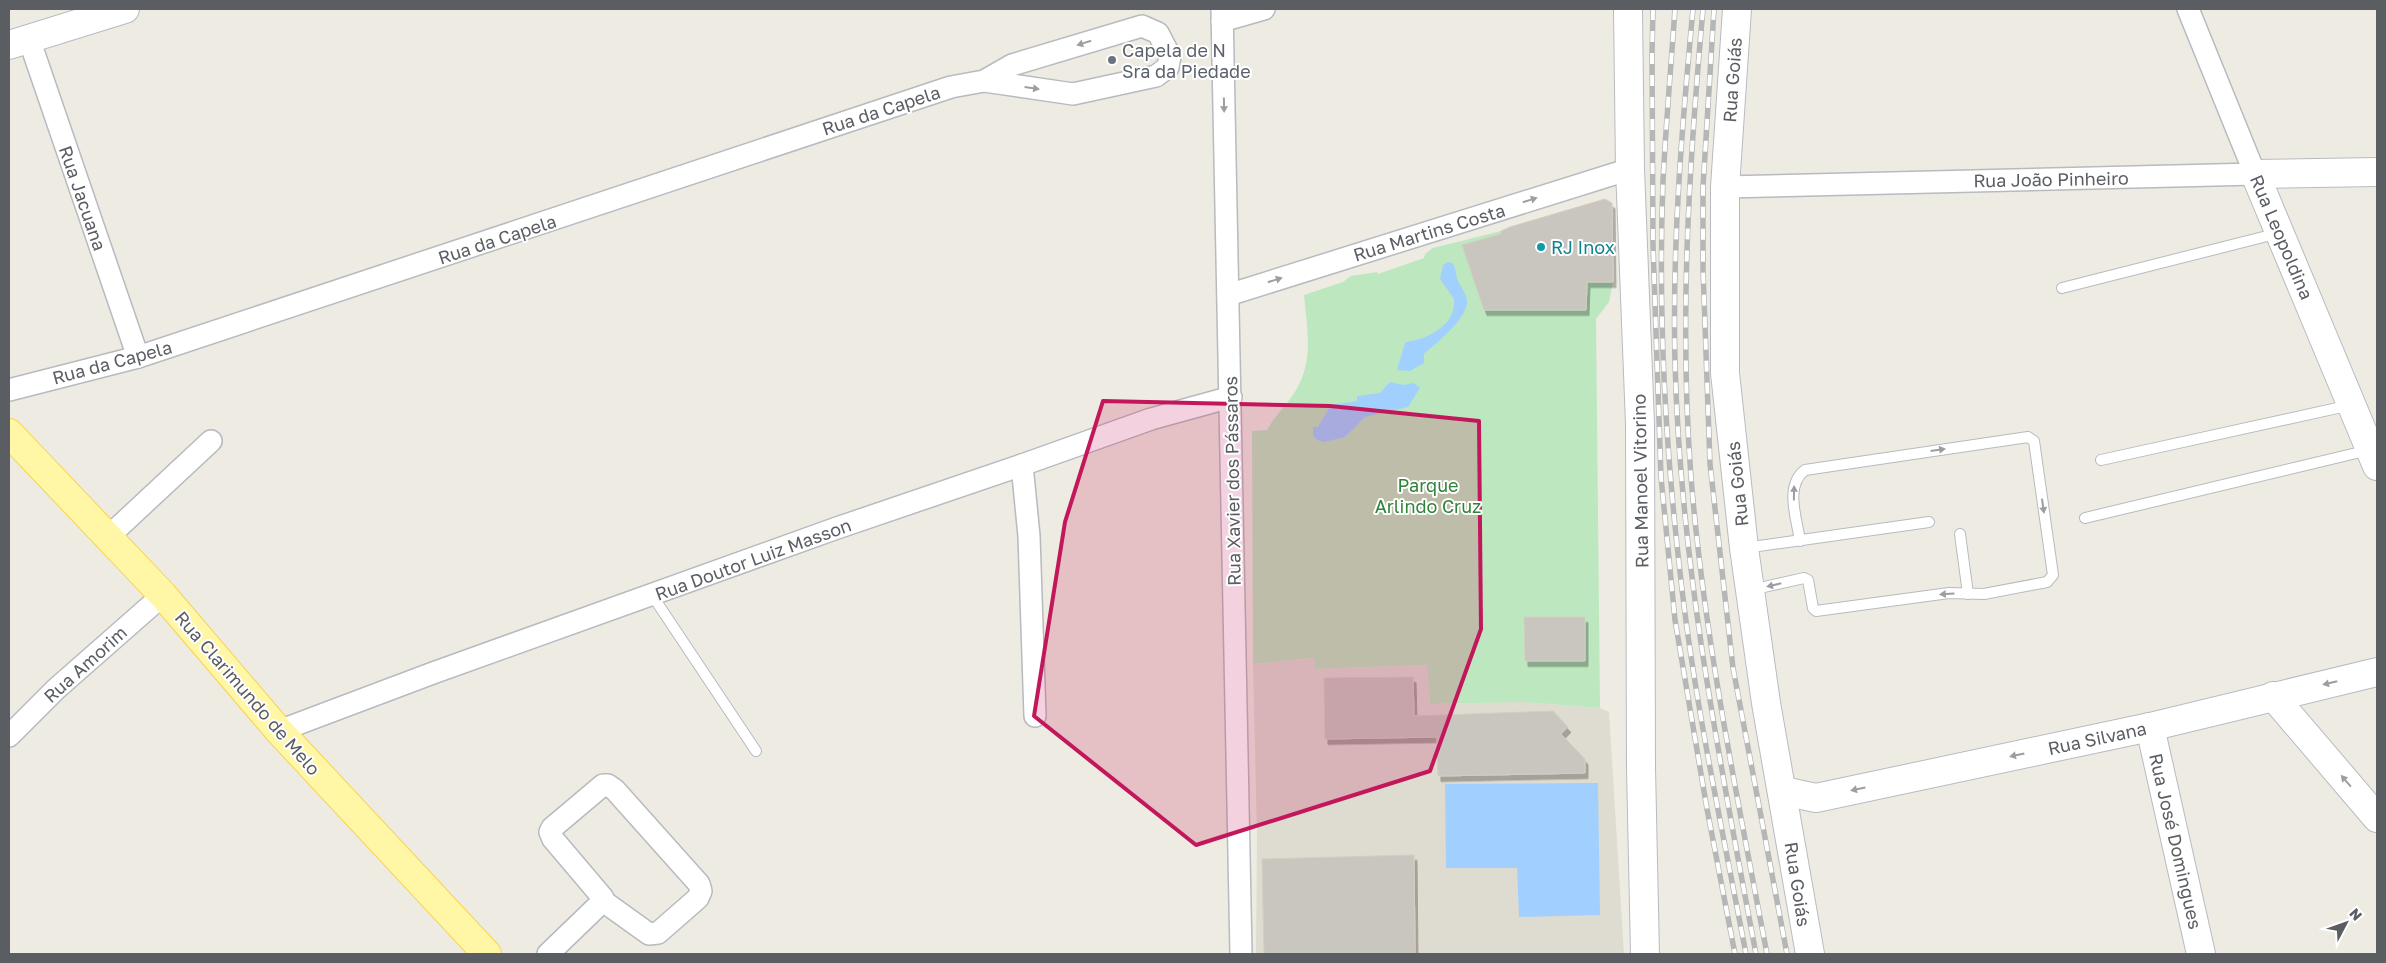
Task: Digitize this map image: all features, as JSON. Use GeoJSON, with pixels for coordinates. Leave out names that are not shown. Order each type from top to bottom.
{"type":"FeatureCollection","features":[{"type":"Feature","properties":{"kind":"main road"},"geometry":{"type":"LineString","coordinates":[[19,42],[125,9]]}},
{"type":"Feature","properties":{"kind":"main road","name":"Rua Manoel Vitorino"},"geometry":{"type":"LineString","coordinates":[[1628,9],[1630,169],[1640,424],[1641,768],[1644,954]]}},
{"type":"Feature","properties":{"kind":"main road","name":"Rua Goiás"},"geometry":{"type":"LineString","coordinates":[[1737,9],[1725,186],[1725,373],[1744,548],[1766,704],[1783,791],[1810,954]]}},
{"type":"Feature","properties":{"kind":"main road","name":"Rua João Pinheiro"},"geometry":{"type":"LineString","coordinates":[[2255,174],[2377,172]]}},
{"type":"Feature","properties":{"kind":"main road","name":"Rua Leopoldina"},"geometry":{"type":"LineString","coordinates":[[2255,174],[2374,458]]}},
{"type":"Feature","properties":{"kind":"main road","name":"Rua Clarimundo de Melo"},"geometry":{"type":"LineString","coordinates":[[9,433],[163,595],[279,731],[487,954]]}},
{"type":"Feature","properties":{"kind":"main road","name":"Rua Silvana"},"geometry":{"type":"LineString","coordinates":[[1783,791],[1816,798],[2150,727],[2377,672]]}},
{"type":"Feature","properties":{"kind":"main road"},"geometry":{"type":"LineString","coordinates":[[2272,696],[2377,818]]}},
{"type":"Feature","properties":{"kind":"main road","name":"Rua José Domingues"},"geometry":{"type":"LineString","coordinates":[[2150,727],[2201,954]]}},
{"type":"Feature","properties":{"kind":"main road"},"geometry":{"type":"LineString","coordinates":[[1788,824],[1816,798]]}},
{"type":"Feature","properties":{"kind":"street"},"geometry":{"type":"LineString","coordinates":[[1222,15],[1264,9]]}},
{"type":"Feature","properties":{"kind":"street","name":"Rua Leopoldina"},"geometry":{"type":"LineString","coordinates":[[2188,9],[2255,174]]}},
{"type":"Feature","properties":{"kind":"street","name":"Rua Xavier dos Pássaros"},"geometry":{"type":"LineString","coordinates":[[1222,15],[1241,954]]}},
{"type":"Feature","properties":{"kind":"street","name":"Rua da Capela"},"geometry":{"type":"LineString","coordinates":[[9,390],[138,357],[951,87],[984,82],[1073,94],[1156,76],[1168,68],[1170,56],[1158,33],[1142,26],[1012,65],[984,82]]}},
{"type":"Feature","properties":{"kind":"street","name":"Rua Jacuana"},"geometry":{"type":"LineString","coordinates":[[19,42],[138,357]]}},
{"type":"Feature","properties":{"kind":"street","name":"Rua Martins Costa"},"geometry":{"type":"LineString","coordinates":[[1228,295],[1630,169]]}},
{"type":"Feature","properties":{"kind":"street","name":"Rua João Pinheiro"},"geometry":{"type":"LineString","coordinates":[[1725,186],[2255,174]]}},
{"type":"Feature","properties":{"kind":"street","name":"Rua Doutor Luiz Masson"},"geometry":{"type":"LineString","coordinates":[[279,731],[433,672],[1151,418],[1231,397]]}},
{"type":"Feature","properties":{"kind":"street"},"geometry":{"type":"LineString","coordinates":[[108,537],[211,441]]}},
{"type":"Feature","properties":{"kind":"street"},"geometry":{"type":"LineString","coordinates":[[1022,465],[1029,536],[1036,716]]}},
{"type":"Feature","properties":{"kind":"street","name":"Rua Amorim"},"geometry":{"type":"LineString","coordinates":[[9,736],[56,689],[163,595]]}},
{"type":"Feature","properties":{"kind":"street"},"geometry":{"type":"LineString","coordinates":[[603,784],[615,790],[699,884],[701,891],[698,898],[654,935],[604,901],[550,832],[552,828],[603,784]]}},
{"type":"Feature","properties":{"kind":"street"},"geometry":{"type":"LineString","coordinates":[[548,954],[604,901]]}},
{"type":"Feature","properties":{"kind":"lane"},"geometry":{"type":"LineString","coordinates":[[2062,288],[2280,232]]}},
{"type":"Feature","properties":{"kind":"lane"},"geometry":{"type":"LineString","coordinates":[[2100,460],[2352,404]]}},
{"type":"Feature","properties":{"kind":"lane"},"geometry":{"type":"LineString","coordinates":[[1750,590],[1804,578],[1808,580],[1813,608],[1816,611],[1949,593],[1984,594],[2047,582],[2053,575],[2034,441],[2028,437],[1805,470],[1797,476],[1793,491],[1800,541]]}},
{"type":"Feature","properties":{"kind":"lane"},"geometry":{"type":"LineString","coordinates":[[2085,518],[2374,458]]}},
{"type":"Feature","properties":{"kind":"lane"},"geometry":{"type":"LineString","coordinates":[[1744,548],[1929,522]]}},
{"type":"Feature","properties":{"kind":"lane"},"geometry":{"type":"LineString","coordinates":[[1960,534],[1968,594]]}},
{"type":"Feature","properties":{"kind":"lane"},"geometry":{"type":"LineString","coordinates":[[652,595],[756,751]]}},
{"type":"Feature","properties":{"kind":"highlighted area"},"geometry":{"type":"Polygon","coordinates":[[[1103,401],[1330,406],[1479,421],[1481,629],[1430,771],[1196,845],[1034,716],[1065,522],[1103,401]]]}},
{"type":"Feature","properties":{"kind":"shaded area"},"geometry":{"type":"Polygon","coordinates":[[[1315,658],[1315,669],[1428,665],[1430,704],[1524,702],[1600,708],[1609,712],[1624,954],[1256,954],[1257,837],[1253,664],[1315,658]]]}},
{"type":"Feature","properties":{"kind":"green space","name":"Parque Arlindo Cruz"},"geometry":{"type":"Polygon","coordinates":[[[1501,231],[1507,282],[1613,282],[1609,302],[1596,319],[1600,708],[1524,702],[1430,704],[1427,665],[1315,669],[1314,658],[1253,664],[1252,431],[1267,430],[1293,395],[1302,379],[1308,344],[1304,295],[1343,282],[1351,276],[1377,272],[1378,274],[1424,258],[1425,254],[1433,248],[1501,231]]]}},
{"type":"Feature","properties":{"kind":"water"},"geometry":{"type":"Polygon","coordinates":[[[1448,262],[1454,265],[1458,281],[1467,300],[1462,317],[1450,331],[1424,354],[1424,363],[1410,371],[1397,370],[1405,343],[1434,333],[1445,324],[1452,313],[1454,299],[1440,279],[1443,265],[1448,262]]]}},
{"type":"Feature","properties":{"kind":"water"},"geometry":{"type":"Polygon","coordinates":[[[1390,382],[1403,385],[1414,383],[1420,388],[1408,407],[1365,417],[1345,437],[1324,442],[1317,440],[1313,435],[1313,427],[1318,427],[1331,405],[1357,401],[1357,396],[1380,393],[1390,382]]]}},
{"type":"Feature","properties":{"kind":"water"},"geometry":{"type":"Polygon","coordinates":[[[1598,783],[1600,915],[1519,917],[1517,868],[1446,868],[1445,784],[1598,783]]]}},
{"type":"Feature","properties":{"kind":"building"},"geometry":{"type":"Polygon","coordinates":[[[1605,199],[1612,203],[1613,282],[1587,282],[1586,310],[1484,310],[1462,245],[1501,234],[1501,231],[1510,227],[1605,199]]]}},
{"type":"Feature","properties":{"kind":"building"},"geometry":{"type":"Polygon","coordinates":[[[1524,617],[1585,617],[1585,661],[1525,661],[1524,617]]]}},
{"type":"Feature","properties":{"kind":"building"},"geometry":{"type":"Polygon","coordinates":[[[1413,677],[1414,716],[1553,711],[1568,727],[1561,734],[1585,759],[1585,773],[1438,776],[1437,737],[1325,739],[1324,678],[1413,677]]]}},
{"type":"Feature","properties":{"kind":"building"},"geometry":{"type":"Polygon","coordinates":[[[1414,855],[1415,954],[1264,954],[1262,859],[1414,855]]]}},
{"type":"Feature","properties":{"kind":"railway"},"geometry":{"type":"LineString","coordinates":[[1653,9],[1653,245],[1661,477],[1675,620],[1707,809],[1735,954]]}},
{"type":"Feature","properties":{"kind":"railway"},"geometry":{"type":"LineString","coordinates":[[1675,9],[1664,159],[1661,279],[1670,475],[1680,572],[1693,668],[1709,764],[1746,954]]}},
{"type":"Feature","properties":{"kind":"railway"},"geometry":{"type":"LineString","coordinates":[[1693,9],[1676,229],[1674,318],[1678,437],[1693,586],[1715,733],[1756,954]]}},
{"type":"Feature","properties":{"kind":"railway"},"geometry":{"type":"LineString","coordinates":[[1703,9],[1687,243],[1687,418],[1691,477],[1704,597],[1733,776],[1767,954]]}},
{"type":"Feature","properties":{"kind":"railway"},"geometry":{"type":"LineString","coordinates":[[1714,9],[1703,187],[1703,269],[1710,464],[1733,668],[1787,954]]}},
{"type":"Feature","properties":{"kind":"place","name":"Capela de N Sra da Piedade"},"geometry":{"type":"Point","coordinates":[1112,60]}},
{"type":"Feature","properties":{"kind":"place","name":"RJ Inox"},"geometry":{"type":"Point","coordinates":[1541,247]}}]}
